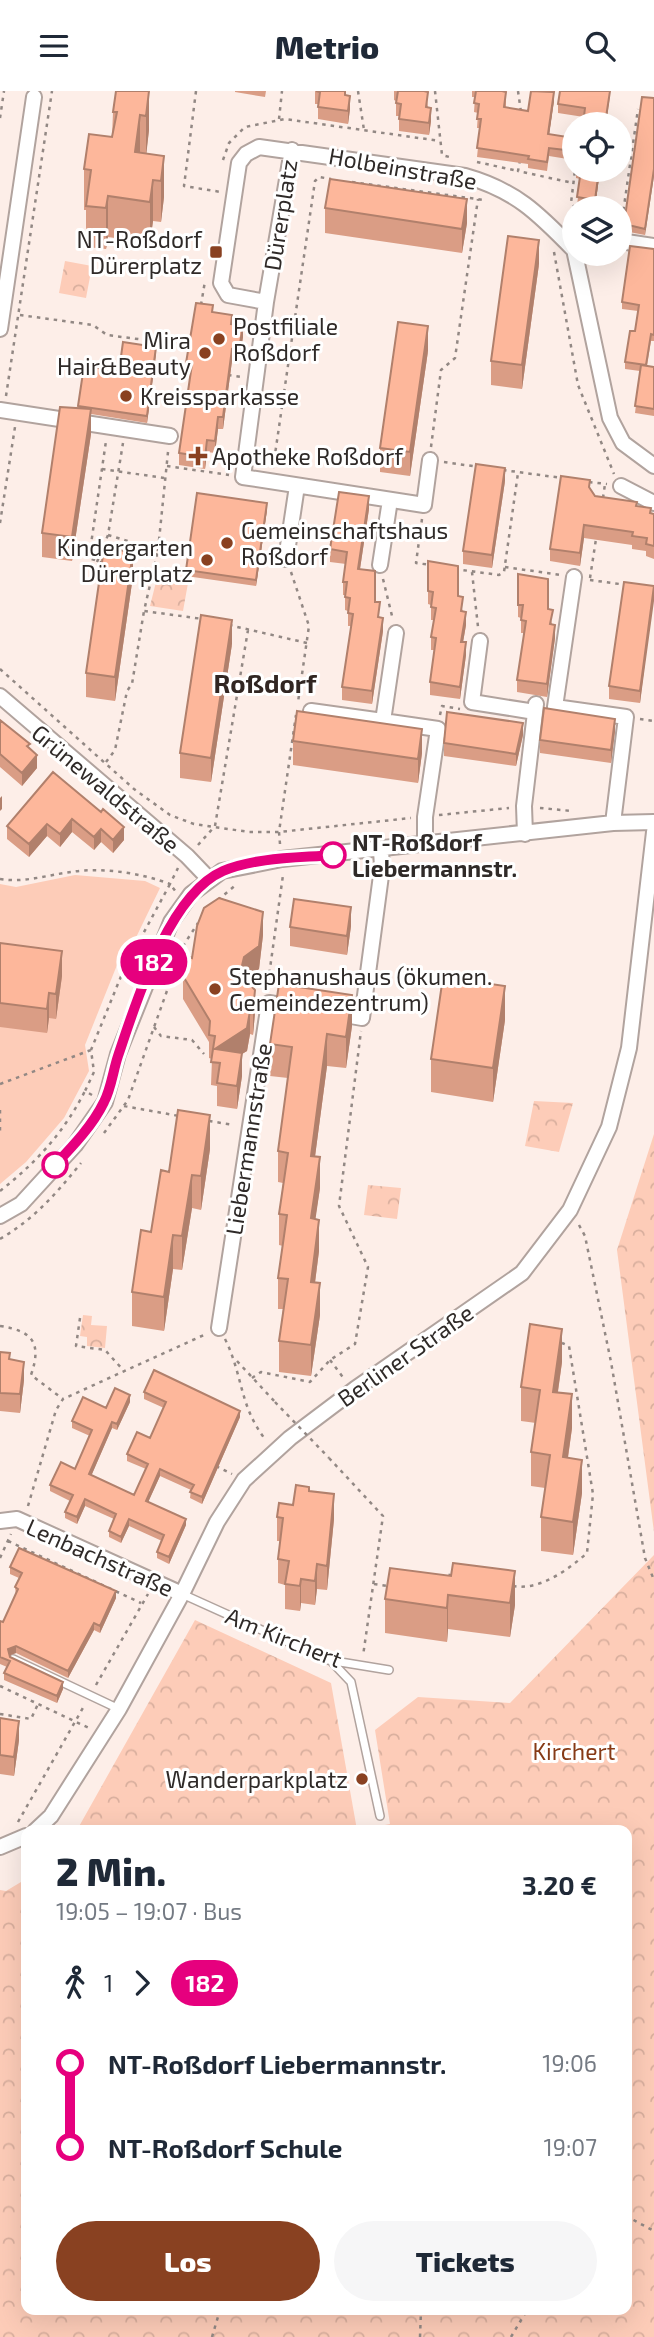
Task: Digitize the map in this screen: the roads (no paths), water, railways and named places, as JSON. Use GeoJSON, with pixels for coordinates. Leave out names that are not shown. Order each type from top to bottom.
{"type":"FeatureCollection","features":[{"type":"Feature","properties":{"kind":"street"},"geometry":{"type":"LineString","coordinates":[[0,329],[34,97]]}},
{"type":"Feature","properties":{"kind":"street","name":"Dürerplatz"},"geometry":{"type":"LineString","coordinates":[[266,302],[228,295],[222,287],[239,163],[246,154],[260,147],[292,150],[266,302],[243,477],[297,486]]}},
{"type":"Feature","properties":{"kind":"street","name":"Holbeinstraße"},"geometry":{"type":"LineString","coordinates":[[292,150],[480,180],[514,194],[541,216],[562,239]]}},
{"type":"Feature","properties":{"kind":"street"},"geometry":{"type":"LineString","coordinates":[[632,242],[654,246]]}},
{"type":"Feature","properties":{"kind":"street","name":"Holbeinstraße"},"geometry":{"type":"LineString","coordinates":[[577,266],[610,418],[623,443],[654,466]]}},
{"type":"Feature","properties":{"kind":"street"},"geometry":{"type":"LineString","coordinates":[[7,411],[170,436]]}},
{"type":"Feature","properties":{"kind":"street"},"geometry":{"type":"LineString","coordinates":[[286,559],[297,486],[424,505],[430,460]]}},
{"type":"Feature","properties":{"kind":"street"},"geometry":{"type":"LineString","coordinates":[[621,486],[654,503]]}},
{"type":"Feature","properties":{"kind":"street"},"geometry":{"type":"LineString","coordinates":[[381,570],[390,500]]}},
{"type":"Feature","properties":{"kind":"street"},"geometry":{"type":"LineString","coordinates":[[583,578],[555,707],[626,717],[613,824]]}},
{"type":"Feature","properties":{"kind":"street"},"geometry":{"type":"LineString","coordinates":[[383,721],[396,633]]}},
{"type":"Feature","properties":{"kind":"street"},"geometry":{"type":"LineString","coordinates":[[480,641],[472,702],[536,708],[524,806],[525,834]]}},
{"type":"Feature","properties":{"kind":"street","name":"Grünewaldstraße"},"geometry":{"type":"LineString","coordinates":[[0,696],[187,856],[210,880]]}},
{"type":"Feature","properties":{"kind":"street"},"geometry":{"type":"LineString","coordinates":[[304,710],[438,729],[425,817],[425,845]]}},
{"type":"Feature","properties":{"kind":"street"},"geometry":{"type":"LineString","coordinates":[[0,1216],[21,1204],[75,1145],[105,1102],[118,1054],[171,922],[185,903],[222,871],[261,862],[613,824],[654,823]]}},
{"type":"Feature","properties":{"kind":"street","name":"Berliner Straße"},"geometry":{"type":"LineString","coordinates":[[41,1825],[51,1816],[119,1709],[182,1594],[217,1522],[244,1480],[352,1391],[522,1273],[570,1210],[609,1127],[629,1048],[654,832]]}},
{"type":"Feature","properties":{"kind":"street","name":"Liebermannstraße"},"geometry":{"type":"LineString","coordinates":[[219,1328],[269,1003],[362,1018],[382,868],[382,849]]}},
{"type":"Feature","properties":{"kind":"street","name":"Lenbachstraße"},"geometry":{"type":"LineString","coordinates":[[0,1521],[17,1520],[182,1594]]}},
{"type":"Feature","properties":{"kind":"lane","name":"Am Kirchert"},"geometry":{"type":"LineString","coordinates":[[182,1594],[328,1660],[389,1670]]}},
{"type":"Feature","properties":{"kind":"lane"},"geometry":{"type":"LineString","coordinates":[[13,1659],[91,1693],[119,1709]]}},
{"type":"Feature","properties":{"kind":"lane"},"geometry":{"type":"LineString","coordinates":[[328,1660],[351,1682],[380,1816]]}},
{"type":"Feature","properties":{"kind":"place","name":"NT-Roßdorf Dürerplatz"},"geometry":{"type":"Point","coordinates":[216,252]}},
{"type":"Feature","properties":{"kind":"place","name":"Postfiliale Roßdorf"},"geometry":{"type":"Point","coordinates":[219,339]}},
{"type":"Feature","properties":{"kind":"place","name":"Mira Hair&Beauty"},"geometry":{"type":"Point","coordinates":[205,353]}},
{"type":"Feature","properties":{"kind":"place","name":"Kreissparkasse"},"geometry":{"type":"Point","coordinates":[126,396]}},
{"type":"Feature","properties":{"kind":"place","name":"Apotheke Roßdorf"},"geometry":{"type":"Point","coordinates":[198,456]}},
{"type":"Feature","properties":{"kind":"place","name":"Gemeinschaftshaus Roßdorf"},"geometry":{"type":"Point","coordinates":[227,543]}},
{"type":"Feature","properties":{"kind":"place","name":"Kindergarten Dürerplatz"},"geometry":{"type":"Point","coordinates":[207,560]}},
{"type":"Feature","properties":{"kind":"place","name":"NT-Roßdorf Liebermannstr."},"geometry":{"type":"Point","coordinates":[333,855]}},
{"type":"Feature","properties":{"kind":"place","name":"Stephanushaus (ökumen. Gemeindezentrum)"},"geometry":{"type":"Point","coordinates":[215,989]}},
{"type":"Feature","properties":{"kind":"place","name":"Wanderparkplatz"},"geometry":{"type":"Point","coordinates":[362,1779]}},
{"type":"Feature","properties":{"kind":"district","name":"Roßdorf"},"geometry":{"type":"Point","coordinates":[265,682]}},
{"type":"Feature","properties":{"kind":"park label","name":"Kirchert"},"geometry":{"type":"Point","coordinates":[574,1751]}}]}
